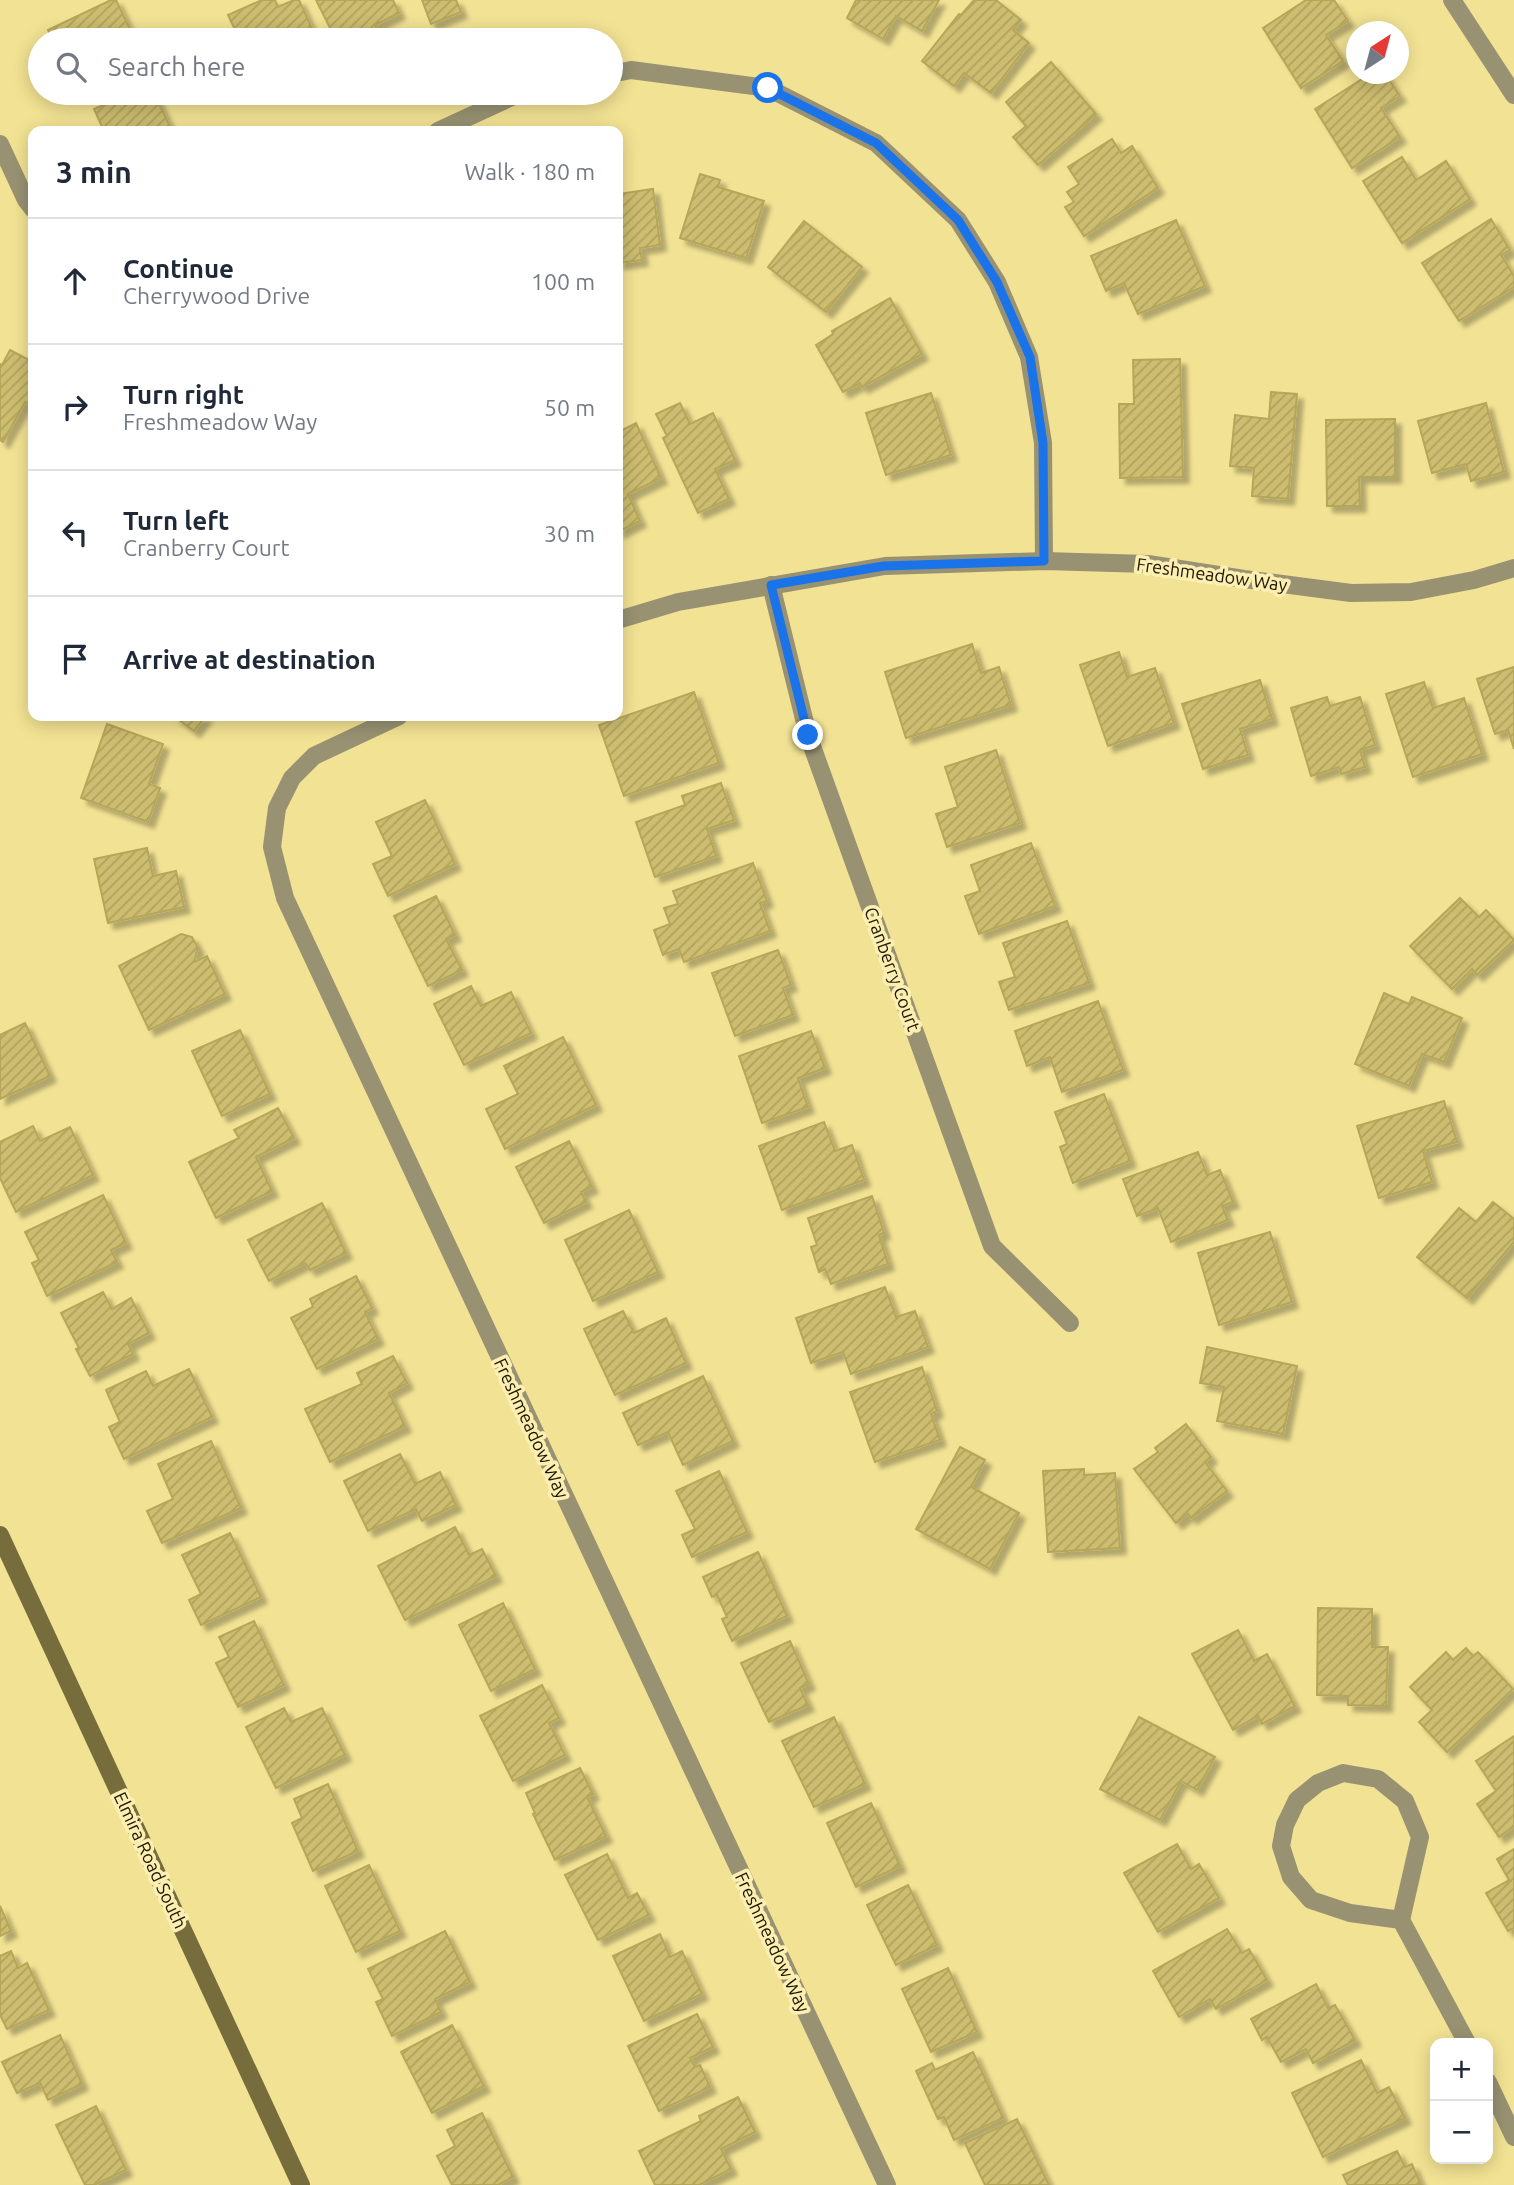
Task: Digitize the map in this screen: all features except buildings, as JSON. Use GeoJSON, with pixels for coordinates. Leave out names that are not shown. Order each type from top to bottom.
{"type":"FeatureCollection","features":[{"type":"Feature","properties":{"kind":"street"},"geometry":{"type":"LineString","coordinates":[[1452,0],[1514,95]]}},
{"type":"Feature","properties":{"kind":"street"},"geometry":{"type":"LineString","coordinates":[[623,72],[631,70],[768,88],[876,143],[958,220],[997,282],[1030,357],[1043,443],[1044,561]]}},
{"type":"Feature","properties":{"kind":"street"},"geometry":{"type":"LineString","coordinates":[[449,126],[494,105]]}},
{"type":"Feature","properties":{"kind":"street"},"geometry":{"type":"LineString","coordinates":[[0,144],[28,203]]}},
{"type":"Feature","properties":{"kind":"street","name":"Freshmeadow Way"},"geometry":{"type":"LineString","coordinates":[[623,618],[678,602],[884,566],[1044,561],[1148,564],[1351,593],[1411,592],[1474,580],[1514,568]]}},
{"type":"Feature","properties":{"kind":"street","name":"Cranberry Court"},"geometry":{"type":"LineString","coordinates":[[771,585],[808,735],[992,1246],[1070,1324]]}},
{"type":"Feature","properties":{"kind":"street","name":"Freshmeadow Way"},"geometry":{"type":"LineString","coordinates":[[388,721],[314,756],[292,778],[277,808],[272,847],[285,898],[887,2185]]}},
{"type":"Feature","properties":{"kind":"street","name":"Elmira Road South"},"geometry":{"type":"LineString","coordinates":[[0,1535],[301,2185]]}},
{"type":"Feature","properties":{"kind":"street"},"geometry":{"type":"LineString","coordinates":[[1401,1920],[1350,1913],[1311,1900],[1291,1877],[1281,1846],[1285,1825],[1297,1800],[1318,1783],[1343,1773],[1378,1779],[1405,1801],[1420,1837],[1401,1920],[1464,2038]]}},
{"type":"Feature","properties":{"kind":"street"},"geometry":{"type":"LineString","coordinates":[[1493,2093],[1514,2137]]}},
{"type":"Feature","properties":{"kind":"route"},"geometry":{"type":"LineString","coordinates":[[768,88],[876,143],[958,220],[997,282],[1030,357],[1043,443],[1044,561],[884,566],[771,585],[808,735]]}}]}
